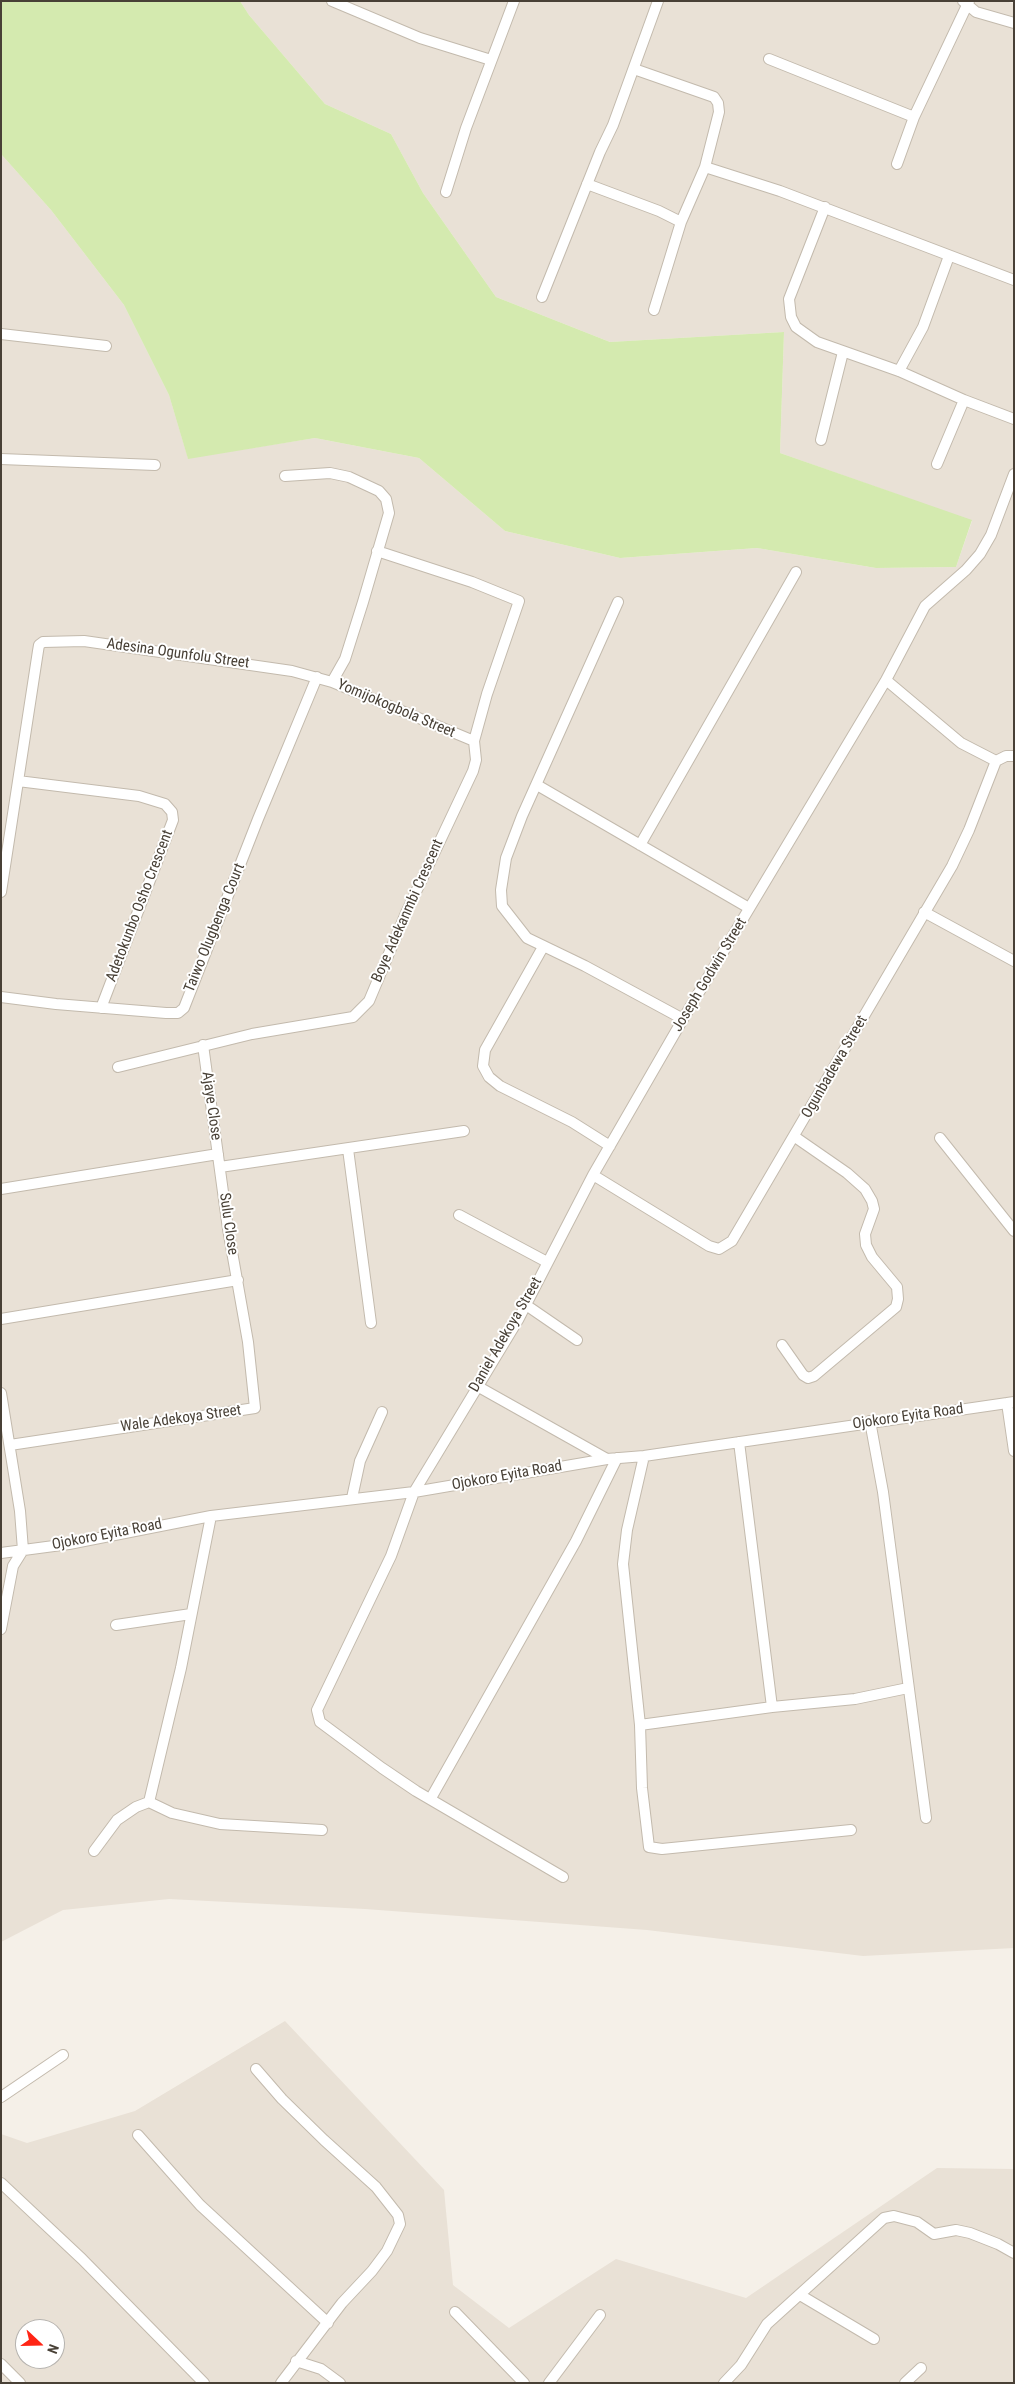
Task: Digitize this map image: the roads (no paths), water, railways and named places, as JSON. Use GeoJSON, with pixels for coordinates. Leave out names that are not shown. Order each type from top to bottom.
{"type":"FeatureCollection","features":[{"type":"Feature","properties":{"kind":"street"},"geometry":{"type":"LineString","coordinates":[[332,1],[420,38],[491,60]]}},
{"type":"Feature","properties":{"kind":"street"},"geometry":{"type":"LineString","coordinates":[[446,192],[491,60],[514,1]]}},
{"type":"Feature","properties":{"kind":"street"},"geometry":{"type":"LineString","coordinates":[[542,297],[587,184],[613,125],[658,1]]}},
{"type":"Feature","properties":{"kind":"street"},"geometry":{"type":"LineString","coordinates":[[896,164],[914,117],[966,3],[976,12],[1014,23]]}},
{"type":"Feature","properties":{"kind":"street"},"geometry":{"type":"LineString","coordinates":[[769,59],[914,117]]}},
{"type":"Feature","properties":{"kind":"street"},"geometry":{"type":"LineString","coordinates":[[634,69],[714,97],[718,103],[719,112],[705,167],[681,222],[654,310]]}},
{"type":"Feature","properties":{"kind":"street"},"geometry":{"type":"LineString","coordinates":[[705,167],[825,207],[1014,280]]}},
{"type":"Feature","properties":{"kind":"street"},"geometry":{"type":"LineString","coordinates":[[587,184],[659,211],[681,222]]}},
{"type":"Feature","properties":{"kind":"street"},"geometry":{"type":"LineString","coordinates":[[825,207],[789,299],[791,317],[796,327],[805,335],[843,352],[899,371],[964,400],[1014,419]]}},
{"type":"Feature","properties":{"kind":"street"},"geometry":{"type":"LineString","coordinates":[[899,371],[920,333],[949,256]]}},
{"type":"Feature","properties":{"kind":"street"},"geometry":{"type":"LineString","coordinates":[[1,334],[106,346]]}},
{"type":"Feature","properties":{"kind":"street"},"geometry":{"type":"LineString","coordinates":[[822,440],[843,352]]}},
{"type":"Feature","properties":{"kind":"street"},"geometry":{"type":"LineString","coordinates":[[937,464],[964,400]]}},
{"type":"Feature","properties":{"kind":"street"},"geometry":{"type":"LineString","coordinates":[[1,459],[155,465]]}},
{"type":"Feature","properties":{"kind":"street"},"geometry":{"type":"LineString","coordinates":[[285,476],[330,473],[349,478],[379,491],[386,499],[389,513],[346,659],[332,682]]}},
{"type":"Feature","properties":{"kind":"street"},"geometry":{"type":"LineString","coordinates":[[749,908],[886,680],[925,606],[966,570],[980,554],[991,535],[1014,474]]}},
{"type":"Feature","properties":{"kind":"street","name":"Boye Adekanmbi Crescent"},"geometry":{"type":"LineString","coordinates":[[118,1067],[203,1045],[353,1017],[369,1001],[406,913],[473,771],[476,760],[474,741],[518,601],[472,582],[377,550]]}},
{"type":"Feature","properties":{"kind":"street"},"geometry":{"type":"LineString","coordinates":[[640,845],[796,572]]}},
{"type":"Feature","properties":{"kind":"street"},"geometry":{"type":"LineString","coordinates":[[618,602],[506,858],[500,890],[502,906],[527,938],[585,966],[682,1020]]}},
{"type":"Feature","properties":{"kind":"street","name":"Adesina Ogunfolu Street"},"geometry":{"type":"LineString","coordinates":[[18,780],[39,645],[43,642],[84,641],[262,666],[317,677]]}},
{"type":"Feature","properties":{"kind":"street","name":"Yomijokogbola Street"},"geometry":{"type":"LineString","coordinates":[[317,677],[474,741]]}},
{"type":"Feature","properties":{"kind":"street","name":"Taiwo Olugbenga Court"},"geometry":{"type":"LineString","coordinates":[[1,997],[166,1013],[178,1013],[184,1008],[258,819],[317,677]]}},
{"type":"Feature","properties":{"kind":"street"},"geometry":{"type":"LineString","coordinates":[[886,680],[961,743],[996,761],[1006,756],[1014,756]]}},
{"type":"Feature","properties":{"kind":"street","name":"Ogunbadewa Street"},"geometry":{"type":"LineString","coordinates":[[593,1175],[709,1246],[719,1249],[732,1242],[952,866],[969,830],[996,761]]}},
{"type":"Feature","properties":{"kind":"street"},"geometry":{"type":"LineString","coordinates":[[1,892],[18,780]]}},
{"type":"Feature","properties":{"kind":"street","name":"Adetokunbo Osho Crescent"},"geometry":{"type":"LineString","coordinates":[[18,780],[139,796],[165,804],[172,812],[173,820],[101,1008]]}},
{"type":"Feature","properties":{"kind":"street","name":"Joseph Godwin Street"},"geometry":{"type":"LineString","coordinates":[[537,786],[749,908],[593,1175]]}},
{"type":"Feature","properties":{"kind":"street"},"geometry":{"type":"LineString","coordinates":[[924,912],[1014,961]]}},
{"type":"Feature","properties":{"kind":"street"},"geometry":{"type":"LineString","coordinates":[[543,947],[485,1050],[483,1066],[489,1077],[500,1086],[572,1122],[610,1146]]}},
{"type":"Feature","properties":{"kind":"street","name":"Ajaye Close"},"geometry":{"type":"LineString","coordinates":[[203,1045],[220,1167]]}},
{"type":"Feature","properties":{"kind":"street"},"geometry":{"type":"LineString","coordinates":[[220,1167],[464,1131]]}},
{"type":"Feature","properties":{"kind":"street"},"geometry":{"type":"LineString","coordinates":[[782,1345],[803,1375],[808,1378],[814,1376],[896,1307],[898,1299],[897,1287],[872,1257],[866,1245],[865,1234],[874,1209],[868,1195],[847,1173],[795,1137]]}},
{"type":"Feature","properties":{"kind":"street"},"geometry":{"type":"LineString","coordinates":[[940,1138],[1014,1231]]}},
{"type":"Feature","properties":{"kind":"street"},"geometry":{"type":"LineString","coordinates":[[348,1149],[371,1323]]}},
{"type":"Feature","properties":{"kind":"street"},"geometry":{"type":"LineString","coordinates":[[1,1189],[218,1154]]}},
{"type":"Feature","properties":{"kind":"street","name":"Sulu Close"},"geometry":{"type":"LineString","coordinates":[[220,1167],[228,1229],[238,1280]]}},
{"type":"Feature","properties":{"kind":"street","name":"Daniel Adekoya Street"},"geometry":{"type":"LineString","coordinates":[[563,1878],[382,1768],[331,1732],[320,1722],[317,1710],[391,1556],[414,1492],[526,1305],[593,1175]]}},
{"type":"Feature","properties":{"kind":"street"},"geometry":{"type":"LineString","coordinates":[[459,1215],[548,1262]]}},
{"type":"Feature","properties":{"kind":"street"},"geometry":{"type":"LineString","coordinates":[[1,1319],[238,1280]]}},
{"type":"Feature","properties":{"kind":"street","name":"Wale Adekoya Street"},"geometry":{"type":"LineString","coordinates":[[10,1445],[255,1408],[248,1342],[238,1280]]}},
{"type":"Feature","properties":{"kind":"street"},"geometry":{"type":"LineString","coordinates":[[526,1305],[577,1340]]}},
{"type":"Feature","properties":{"kind":"street"},"geometry":{"type":"LineString","coordinates":[[431,1798],[576,1541],[612,1458],[477,1386]]}},
{"type":"Feature","properties":{"kind":"street"},"geometry":{"type":"LineString","coordinates":[[1,1393],[3,1418],[10,1445],[20,1511],[23,1550],[13,1566],[1,1629]]}},
{"type":"Feature","properties":{"kind":"street"},"geometry":{"type":"LineString","coordinates":[[1010,1402],[1014,1451]]}},
{"type":"Feature","properties":{"kind":"street","name":"Ojokoro Eyita Road"},"geometry":{"type":"LineString","coordinates":[[1,1553],[69,1544],[210,1516],[414,1492],[612,1458],[644,1456],[1010,1402]]}},
{"type":"Feature","properties":{"kind":"street"},"geometry":{"type":"LineString","coordinates":[[352,1498],[360,1461],[382,1412]]}},
{"type":"Feature","properties":{"kind":"street"},"geometry":{"type":"LineString","coordinates":[[870,1422],[883,1492],[926,1818]]}},
{"type":"Feature","properties":{"kind":"street"},"geometry":{"type":"LineString","coordinates":[[739,1442],[772,1707]]}},
{"type":"Feature","properties":{"kind":"street"},"geometry":{"type":"LineString","coordinates":[[644,1456],[627,1530],[623,1564],[640,1725],[642,1788],[648,1843],[651,1849],[851,1830]]}},
{"type":"Feature","properties":{"kind":"street"},"geometry":{"type":"LineString","coordinates":[[149,1802],[175,1697],[210,1516]]}},
{"type":"Feature","properties":{"kind":"street"},"geometry":{"type":"LineString","coordinates":[[116,1625],[191,1614]]}},
{"type":"Feature","properties":{"kind":"street"},"geometry":{"type":"LineString","coordinates":[[640,1725],[772,1707],[855,1699],[908,1688]]}},
{"type":"Feature","properties":{"kind":"street"},"geometry":{"type":"LineString","coordinates":[[94,1852],[117,1820],[136,1807],[149,1802],[172,1813],[220,1824],[322,1830]]}},
{"type":"Feature","properties":{"kind":"street"},"geometry":{"type":"LineString","coordinates":[[1,2097],[63,2055]]}},
{"type":"Feature","properties":{"kind":"street"},"geometry":{"type":"LineString","coordinates":[[256,2069],[282,2099],[324,2140],[365,2175],[392,2204],[398,2214],[400,2224],[387,2251],[372,2271],[342,2303],[328,2324],[296,2361],[281,2383]]}},
{"type":"Feature","properties":{"kind":"street"},"geometry":{"type":"LineString","coordinates":[[138,2135],[200,2205],[328,2324]]}},
{"type":"Feature","properties":{"kind":"street"},"geometry":{"type":"LineString","coordinates":[[1,2183],[82,2259],[204,2383]]}},
{"type":"Feature","properties":{"kind":"street"},"geometry":{"type":"LineString","coordinates":[[724,2383],[742,2365],[767,2324],[800,2295],[823,2271],[884,2218],[894,2216],[917,2222],[934,2234],[956,2230],[970,2233],[998,2244],[1014,2253]]}},
{"type":"Feature","properties":{"kind":"street"},"geometry":{"type":"LineString","coordinates":[[800,2295],[874,2339]]}},
{"type":"Feature","properties":{"kind":"street"},"geometry":{"type":"LineString","coordinates":[[455,2312],[524,2383]]}},
{"type":"Feature","properties":{"kind":"street"},"geometry":{"type":"LineString","coordinates":[[549,2383],[600,2316]]}},
{"type":"Feature","properties":{"kind":"street"},"geometry":{"type":"LineString","coordinates":[[296,2361],[321,2369],[340,2383]]}},
{"type":"Feature","properties":{"kind":"street"},"geometry":{"type":"LineString","coordinates":[[1,2364],[20,2383]]}},
{"type":"Feature","properties":{"kind":"street"},"geometry":{"type":"LineString","coordinates":[[905,2383],[921,2368]]}}]}
